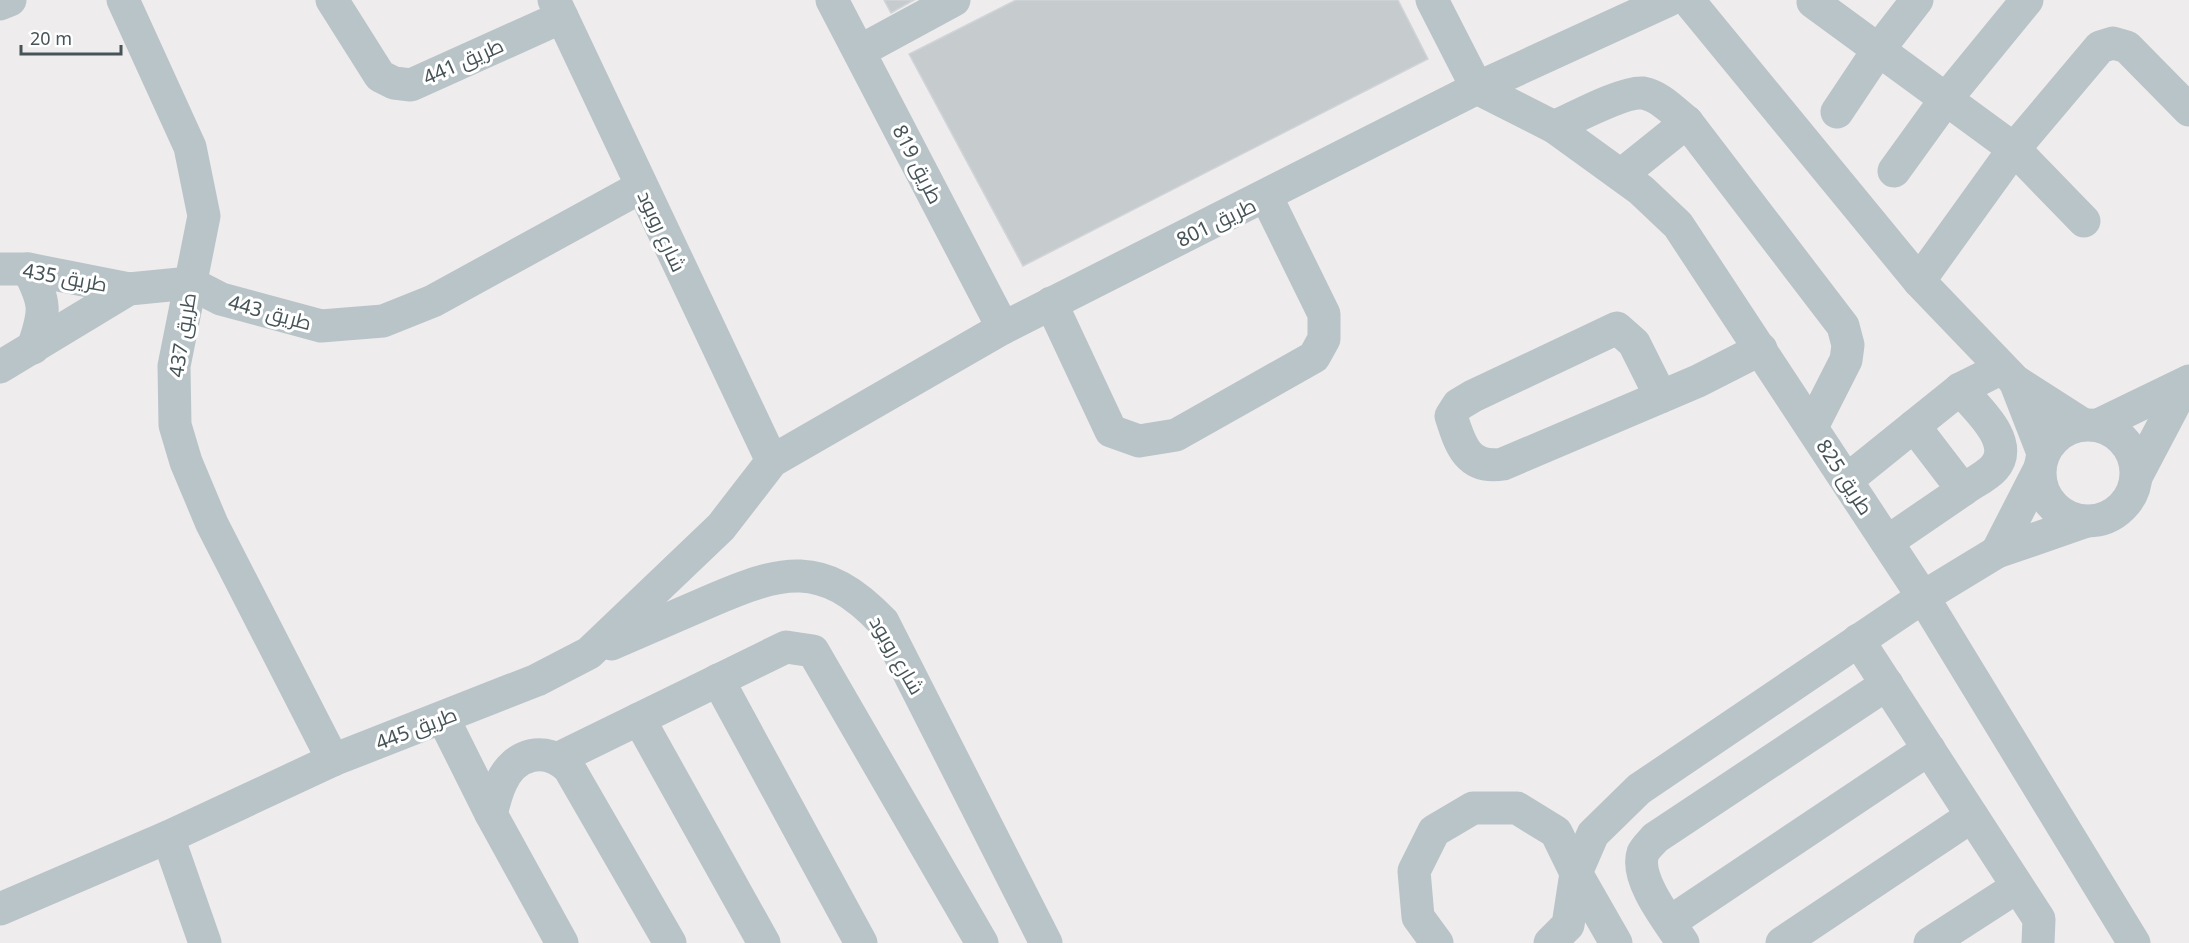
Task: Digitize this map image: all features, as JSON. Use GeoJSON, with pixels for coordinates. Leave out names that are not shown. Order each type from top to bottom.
{"type":"FeatureCollection","features":[{"type":"Feature","properties":{"kind":"street"},"geometry":{"type":"LineString","coordinates":[[0,4],[10,0]]}},
{"type":"Feature","properties":{"kind":"street","name":"طريق 441"},"geometry":{"type":"LineString","coordinates":[[332,0],[380,76],[394,82],[411,85],[558,8]]}},
{"type":"Feature","properties":{"kind":"street","name":"طريق 819"},"geometry":{"type":"LineString","coordinates":[[832,0],[1003,328]]}},
{"type":"Feature","properties":{"kind":"street"},"geometry":{"type":"LineString","coordinates":[[860,51],[954,0]]}},
{"type":"Feature","properties":{"kind":"street"},"geometry":{"type":"LineString","coordinates":[[1432,0],[1477,88]]}},
{"type":"Feature","properties":{"kind":"street","name":"طريق 801"},"geometry":{"type":"LineString","coordinates":[[772,461],[1003,328],[1051,303],[1477,88],[1669,0]]}},
{"type":"Feature","properties":{"kind":"street"},"geometry":{"type":"LineString","coordinates":[[1688,0],[1919,280],[2008,374],[2090,424],[2114,432],[2127,443],[2134,458],[2137,475]]}},
{"type":"Feature","properties":{"kind":"street"},"geometry":{"type":"LineString","coordinates":[[1837,112],[1879,49],[1917,0]]}},
{"type":"Feature","properties":{"kind":"street"},"geometry":{"type":"LineString","coordinates":[[1894,171],[1946,99],[2027,0]]}},
{"type":"Feature","properties":{"kind":"street"},"geometry":{"type":"LineString","coordinates":[[1813,2],[2014,149],[2084,221]]}},
{"type":"Feature","properties":{"kind":"street","name":"طريق 437"},"geometry":{"type":"LineString","coordinates":[[131,3],[190,147],[204,216],[174,366],[175,425],[212,524],[333,760]]}},
{"type":"Feature","properties":{"kind":"street","name":"شارع روبود"},"geometry":{"type":"LineString","coordinates":[[558,8],[772,461]]}},
{"type":"Feature","properties":{"kind":"street"},"geometry":{"type":"LineString","coordinates":[[1919,280],[2014,149],[2100,47],[2113,43],[2127,47],[2189,110]]}},
{"type":"Feature","properties":{"kind":"street","name":"طريق 825"},"geometry":{"type":"LineString","coordinates":[[1477,88],[1554,127],[1622,175],[1678,225],[1923,597],[2134,943]]}},
{"type":"Feature","properties":{"kind":"street"},"geometry":{"type":"LineString","coordinates":[[1554,127],[1611,101],[1642,93],[1659,99],[1687,122],[1843,326],[1848,345],[1846,360],[1812,427]]}},
{"type":"Feature","properties":{"kind":"street"},"geometry":{"type":"LineString","coordinates":[[1622,175],[1687,122]]}},
{"type":"Feature","properties":{"kind":"street","name":"طريق 443"},"geometry":{"type":"LineString","coordinates":[[190,283],[221,299],[321,326],[383,321],[433,301],[642,187]]}},
{"type":"Feature","properties":{"kind":"street"},"geometry":{"type":"LineString","coordinates":[[1051,303],[1112,431],[1139,441],[1176,435],[1314,357],[1324,339],[1323,314],[1266,196]]}},
{"type":"Feature","properties":{"kind":"street"},"geometry":{"type":"LineString","coordinates":[[14,269],[42,295],[43,318],[33,348]]}},
{"type":"Feature","properties":{"kind":"street","name":"طريق 435"},"geometry":{"type":"LineString","coordinates":[[14,269],[129,289]]}},
{"type":"Feature","properties":{"kind":"street"},"geometry":{"type":"LineString","coordinates":[[0,367],[129,289],[190,283]]}},
{"type":"Feature","properties":{"kind":"street"},"geometry":{"type":"LineString","coordinates":[[1661,397],[1634,343],[1617,328],[1473,396],[1458,405],[1451,416],[1460,446],[1469,457],[1489,466],[1503,464],[1661,397],[1761,349]]}},
{"type":"Feature","properties":{"kind":"street"},"geometry":{"type":"LineString","coordinates":[[1847,480],[1960,389],[2008,374]]}},
{"type":"Feature","properties":{"kind":"street"},"geometry":{"type":"LineString","coordinates":[[2008,374],[2041,462],[2041,487],[2049,502],[2062,514],[2084,522]]}},
{"type":"Feature","properties":{"kind":"street"},"geometry":{"type":"LineString","coordinates":[[1997,552],[2052,439],[2065,429],[2090,424],[2187,383]]}},
{"type":"Feature","properties":{"kind":"street"},"geometry":{"type":"LineString","coordinates":[[1550,943],[1568,925],[1576,873],[1593,834],[1639,789],[1858,640],[1997,552],[2084,522],[2098,522],[2124,506],[2133,492],[2137,475],[2187,383]]}},
{"type":"Feature","properties":{"kind":"street"},"geometry":{"type":"LineString","coordinates":[[1887,542],[1994,468],[1999,457],[1996,432],[1960,389]]}},
{"type":"Feature","properties":{"kind":"street"},"geometry":{"type":"LineString","coordinates":[[1914,426],[1963,490]]}},
{"type":"Feature","properties":{"kind":"street","name":"طريق 445"},"geometry":{"type":"LineString","coordinates":[[0,909],[168,837],[333,760],[537,680],[589,653],[721,527],[772,461]]}},
{"type":"Feature","properties":{"kind":"street","name":"شارع روبود"},"geometry":{"type":"LineString","coordinates":[[589,653],[770,577],[802,575],[833,583],[861,598],[883,622],[1046,943]]}},
{"type":"Feature","properties":{"kind":"street"},"geometry":{"type":"LineString","coordinates":[[1858,640],[2039,919],[2038,943]]}},
{"type":"Feature","properties":{"kind":"street"},"geometry":{"type":"LineString","coordinates":[[559,758],[786,647],[813,651],[982,943]]}},
{"type":"Feature","properties":{"kind":"street"},"geometry":{"type":"LineString","coordinates":[[718,680],[861,943]]}},
{"type":"Feature","properties":{"kind":"street"},"geometry":{"type":"LineString","coordinates":[[1887,684],[1655,838],[1643,852],[1642,865],[1650,891],[1677,933],[1929,749]]}},
{"type":"Feature","properties":{"kind":"street"},"geometry":{"type":"LineString","coordinates":[[443,718],[491,814],[562,943]]}},
{"type":"Feature","properties":{"kind":"street"},"geometry":{"type":"LineString","coordinates":[[639,719],[764,943]]}},
{"type":"Feature","properties":{"kind":"street"},"geometry":{"type":"LineString","coordinates":[[491,814],[501,781],[526,756],[539,754],[559,758],[569,768],[670,943]]}},
{"type":"Feature","properties":{"kind":"street"},"geometry":{"type":"LineString","coordinates":[[1437,943],[1418,917],[1414,871],[1434,831],[1473,808],[1517,808],[1556,832],[1576,873],[1616,943]]}},
{"type":"Feature","properties":{"kind":"street"},"geometry":{"type":"LineString","coordinates":[[1782,943],[1972,816]]}},
{"type":"Feature","properties":{"kind":"street"},"geometry":{"type":"LineString","coordinates":[[168,837],[205,943]]}},
{"type":"Feature","properties":{"kind":"street"},"geometry":{"type":"LineString","coordinates":[[1930,943],[2018,887]]}},
{"type":"Feature","properties":{"kind":"building"},"geometry":{"type":"Polygon","coordinates":[[[884,0],[914,0],[891,13],[884,0]]]}},
{"type":"Feature","properties":{"kind":"building"},"geometry":{"type":"Polygon","coordinates":[[[1016,0],[1398,0],[1428,59],[1023,266],[909,54],[1016,0]]]}}]}
